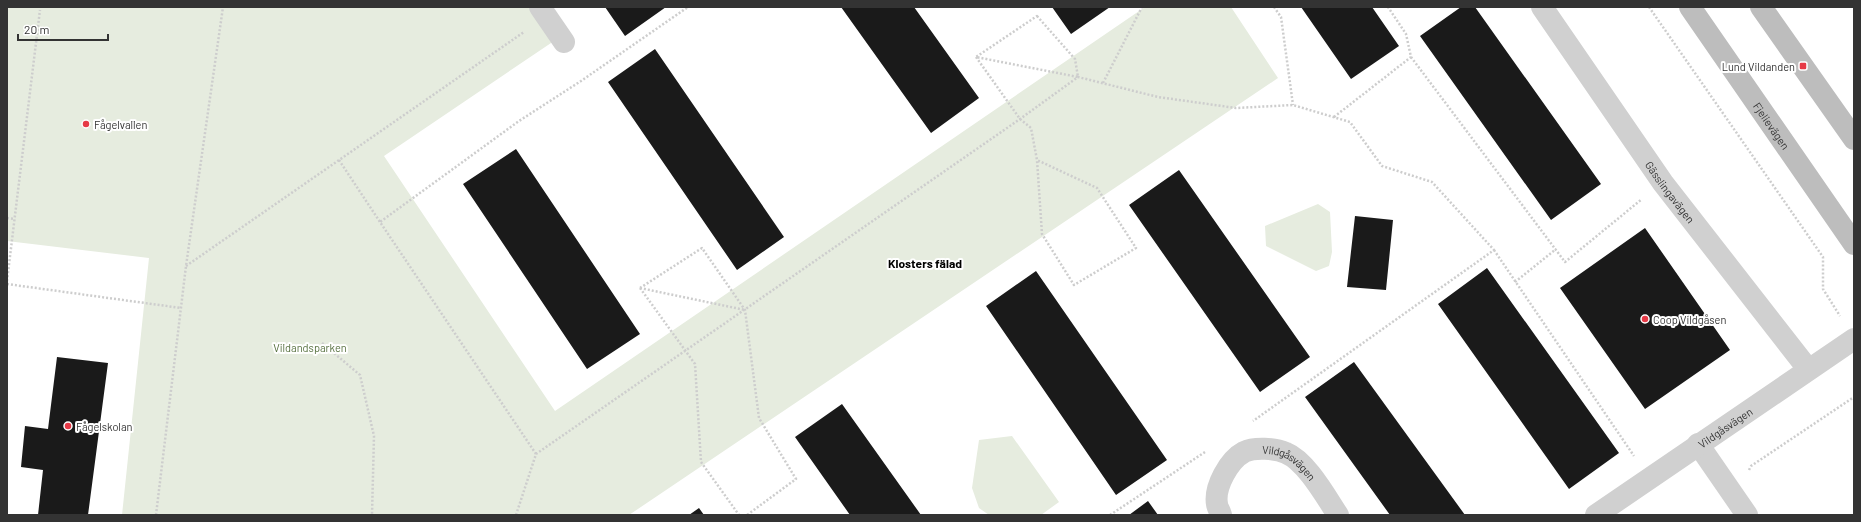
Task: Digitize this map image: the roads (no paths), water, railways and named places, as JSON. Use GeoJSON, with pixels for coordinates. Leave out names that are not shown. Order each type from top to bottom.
{"type":"FeatureCollection","features":[{"type":"Feature","properties":{"kind":"main road","name":"Fjelievägen"},"geometry":{"type":"LineString","coordinates":[[1690,7],[1854,244]]}},
{"type":"Feature","properties":{"kind":"main road"},"geometry":{"type":"LineString","coordinates":[[1761,7],[1854,139]]}},
{"type":"Feature","properties":{"kind":"street","name":"Gässlingavägen"},"geometry":{"type":"LineString","coordinates":[[1542,7],[1662,183],[1808,369]]}},
{"type":"Feature","properties":{"kind":"street"},"geometry":{"type":"LineString","coordinates":[[543,12],[564,42]]}},
{"type":"Feature","properties":{"kind":"street","name":"Vildgåsvägen"},"geometry":{"type":"LineString","coordinates":[[1596,515],[1854,339]]}},
{"type":"Feature","properties":{"kind":"street"},"geometry":{"type":"LineString","coordinates":[[1698,444],[1747,515]]}},
{"type":"Feature","properties":{"kind":"street","name":"Vildgåsvägen"},"geometry":{"type":"LineString","coordinates":[[1221,515],[1216,503],[1218,485],[1228,466],[1244,452],[1268,448],[1287,453],[1303,466],[1338,515]]}},
{"type":"Feature","properties":{"kind":"place","name":"Lund Vildanden"},"geometry":{"type":"Point","coordinates":[1803,66]}},
{"type":"Feature","properties":{"kind":"place","name":"Fågelvallen"},"geometry":{"type":"Point","coordinates":[86,124]}},
{"type":"Feature","properties":{"kind":"place","name":"Coop Vildgåsen"},"geometry":{"type":"Point","coordinates":[1645,319]}},
{"type":"Feature","properties":{"kind":"place","name":"Fågelskolan"},"geometry":{"type":"Point","coordinates":[68,426]}},
{"type":"Feature","properties":{"kind":"district","name":"Klosters fälad"},"geometry":{"type":"Point","coordinates":[925,263]}},
{"type":"Feature","properties":{"kind":"park label","name":"Vildandsparken"},"geometry":{"type":"Point","coordinates":[310,347]}}]}
